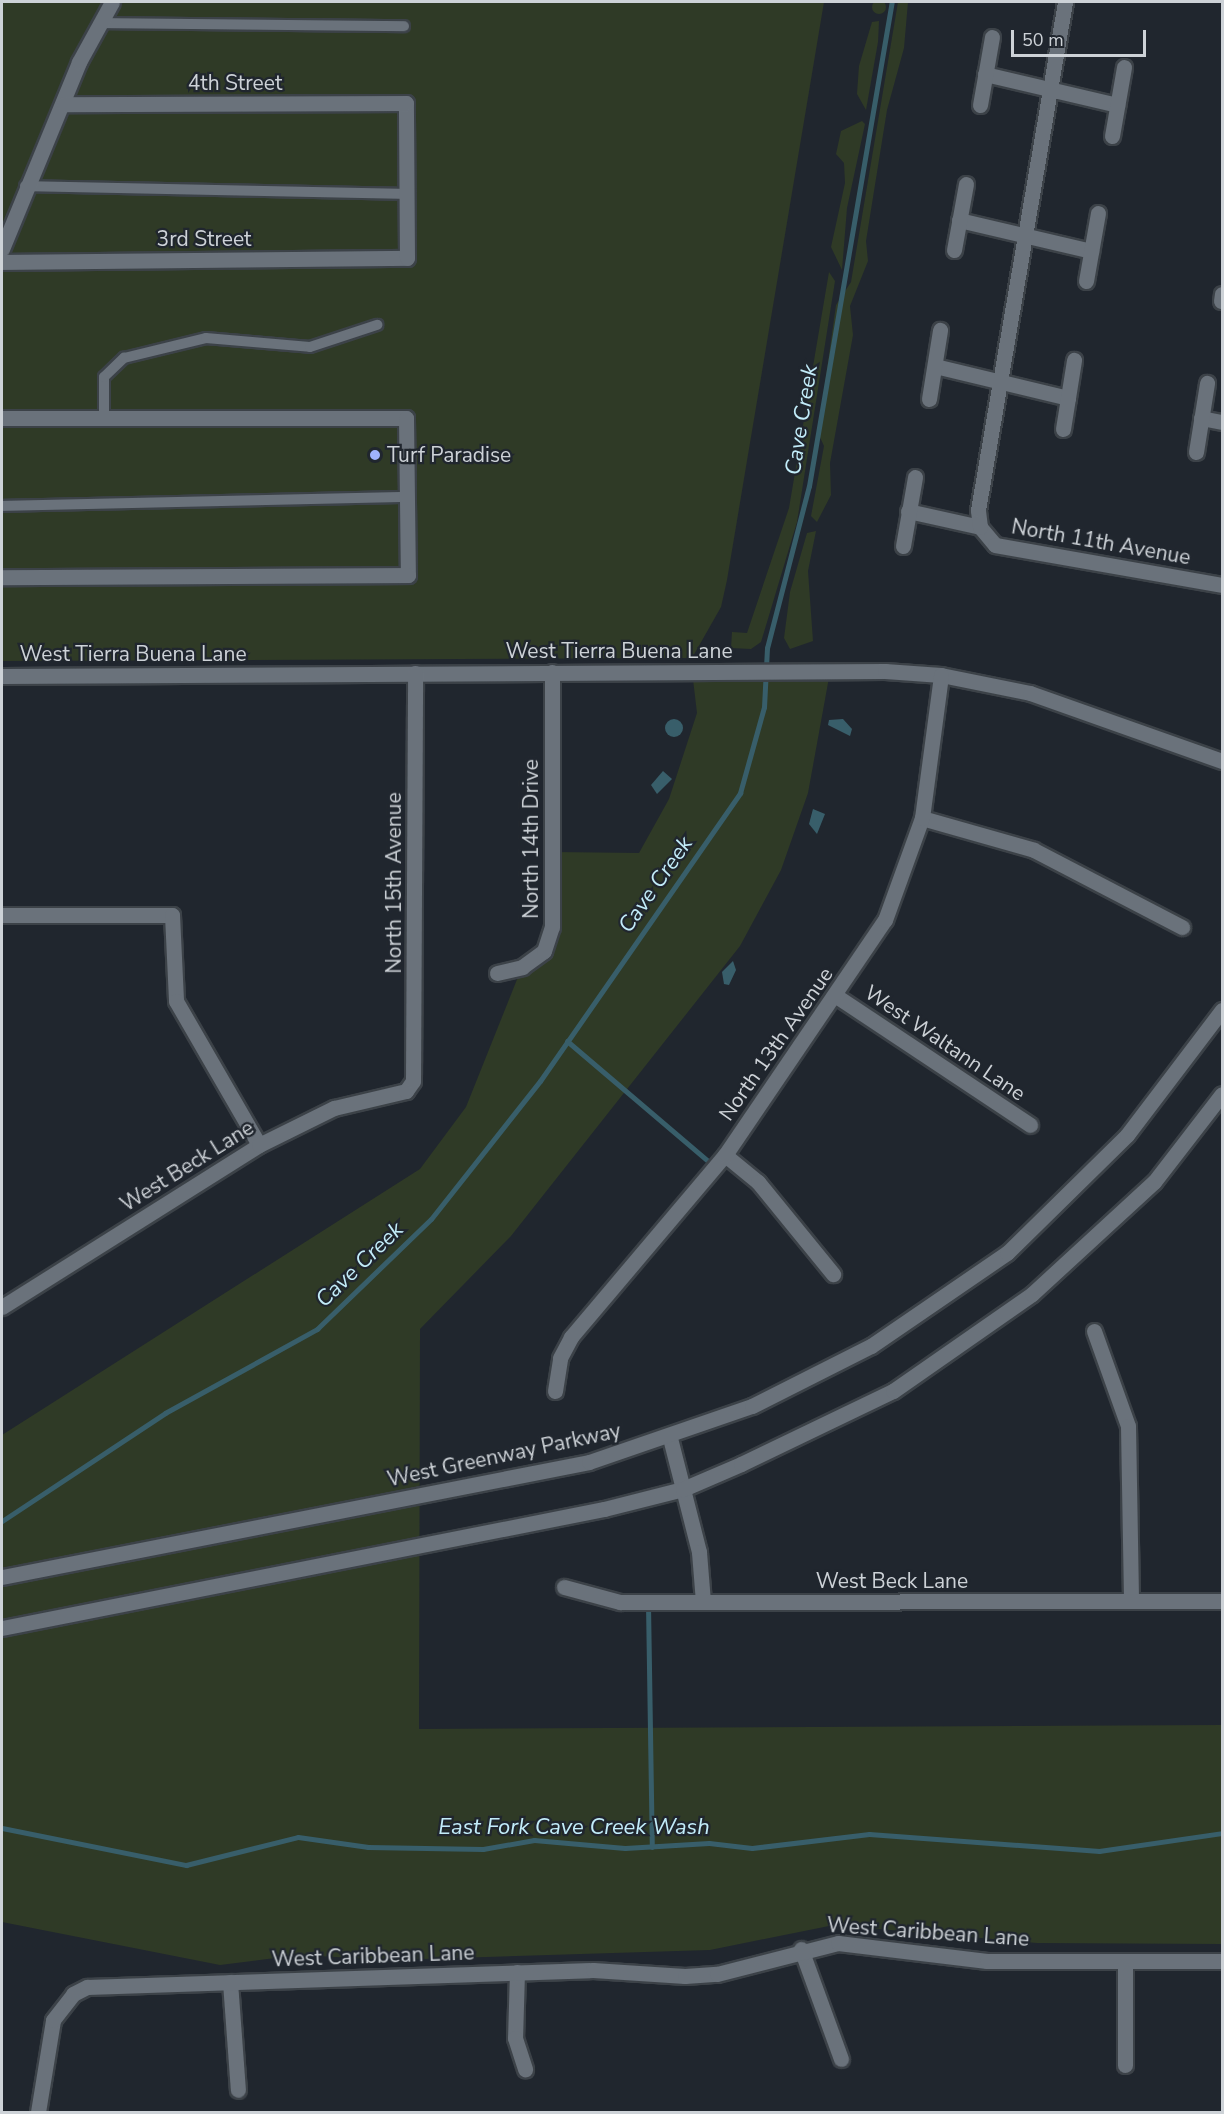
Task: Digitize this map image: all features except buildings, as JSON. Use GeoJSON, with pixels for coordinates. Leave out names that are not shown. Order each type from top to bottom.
{"type":"FeatureCollection","features":[{"type":"Feature","properties":{"kind":"street"},"geometry":{"type":"LineString","coordinates":[[2,249],[25,186],[99,23],[112,2]]}},
{"type":"Feature","properties":{"kind":"street","name":"North 11th Avenue"},"geometry":{"type":"LineString","coordinates":[[1065,2],[978,510],[980,527],[995,544],[1222,585]]}},
{"type":"Feature","properties":{"kind":"street"},"geometry":{"type":"LineString","coordinates":[[980,105],[992,37]]}},
{"type":"Feature","properties":{"kind":"street"},"geometry":{"type":"LineString","coordinates":[[1112,136],[1124,67]]}},
{"type":"Feature","properties":{"kind":"street"},"geometry":{"type":"LineString","coordinates":[[985,74],[1117,105]]}},
{"type":"Feature","properties":{"kind":"street","name":"4th Street"},"geometry":{"type":"LineString","coordinates":[[64,104],[406,103],[406,194]]}},
{"type":"Feature","properties":{"kind":"street"},"geometry":{"type":"LineString","coordinates":[[954,250],[966,184]]}},
{"type":"Feature","properties":{"kind":"street","name":"3rd Street"},"geometry":{"type":"LineString","coordinates":[[2,262],[407,258],[406,194]]}},
{"type":"Feature","properties":{"kind":"street"},"geometry":{"type":"LineString","coordinates":[[1086,281],[1098,213]]}},
{"type":"Feature","properties":{"kind":"street"},"geometry":{"type":"LineString","coordinates":[[959,220],[1091,251]]}},
{"type":"Feature","properties":{"kind":"street"},"geometry":{"type":"LineString","coordinates":[[929,399],[940,330]]}},
{"type":"Feature","properties":{"kind":"street"},"geometry":{"type":"LineString","coordinates":[[1063,429],[1074,360]]}},
{"type":"Feature","properties":{"kind":"street"},"geometry":{"type":"LineString","coordinates":[[934,366],[1068,398]]}},
{"type":"Feature","properties":{"kind":"street"},"geometry":{"type":"LineString","coordinates":[[1196,452],[1207,383]]}},
{"type":"Feature","properties":{"kind":"street"},"geometry":{"type":"LineString","coordinates":[[2,418],[406,418],[408,575],[2,577]]}},
{"type":"Feature","properties":{"kind":"street"},"geometry":{"type":"LineString","coordinates":[[1201,418],[1222,422]]}},
{"type":"Feature","properties":{"kind":"street"},"geometry":{"type":"LineString","coordinates":[[903,546],[915,477]]}},
{"type":"Feature","properties":{"kind":"street","name":"North 11th Avenue"},"geometry":{"type":"LineString","coordinates":[[908,511],[980,527]]}},
{"type":"Feature","properties":{"kind":"street","name":"West Tierra Buena Lane"},"geometry":{"type":"LineString","coordinates":[[2,676],[552,672],[806,672],[941,675],[1030,693],[1222,760]]}},
{"type":"Feature","properties":{"kind":"street","name":"North 14th Drive"},"geometry":{"type":"LineString","coordinates":[[497,973],[522,967],[544,951],[552,927],[552,672]]}},
{"type":"Feature","properties":{"kind":"street","name":"North 15th Avenue"},"geometry":{"type":"LineString","coordinates":[[406,1090],[415,1070],[415,673]]}},
{"type":"Feature","properties":{"kind":"street","name":"North 13th Avenue"},"geometry":{"type":"LineString","coordinates":[[555,1391],[560,1358],[571,1337],[725,1155],[836,996],[885,920],[922,818],[941,675]]}},
{"type":"Feature","properties":{"kind":"street"},"geometry":{"type":"LineString","coordinates":[[922,818],[1014,842],[1182,927]]}},
{"type":"Feature","properties":{"kind":"street"},"geometry":{"type":"LineString","coordinates":[[2,915],[172,915],[176,1001],[259,1145]]}},
{"type":"Feature","properties":{"kind":"street","name":"West Waltann Lane"},"geometry":{"type":"LineString","coordinates":[[836,996],[1030,1125]]}},
{"type":"Feature","properties":{"kind":"street","name":"West Greenway Parkway"},"geometry":{"type":"LineString","coordinates":[[2,1577],[589,1462],[670,1438],[752,1406],[871,1346],[1007,1253],[1127,1135],[1222,1010]]}},
{"type":"Feature","properties":{"kind":"street","name":"West Beck Lane"},"geometry":{"type":"LineString","coordinates":[[2,1307],[259,1145],[334,1108],[406,1090]]}},
{"type":"Feature","properties":{"kind":"street"},"geometry":{"type":"LineString","coordinates":[[2,1628],[484,1534],[683,1488],[893,1391],[954,1352],[1103,1233],[1154,1182],[1222,1094]]}},
{"type":"Feature","properties":{"kind":"street"},"geometry":{"type":"LineString","coordinates":[[725,1155],[758,1182],[833,1274]]}},
{"type":"Feature","properties":{"kind":"street"},"geometry":{"type":"LineString","coordinates":[[1094,1331],[1129,1433],[1131,1601]]}},
{"type":"Feature","properties":{"kind":"street"},"geometry":{"type":"LineString","coordinates":[[670,1438],[699,1552],[703,1602]]}},
{"type":"Feature","properties":{"kind":"street","name":"West Beck Lane"},"geometry":{"type":"LineString","coordinates":[[564,1587],[621,1602],[1222,1601]]}},
{"type":"Feature","properties":{"kind":"street","name":"West Caribbean Lane"},"geometry":{"type":"LineString","coordinates":[[38,2112],[51,2029],[73,1994],[87,1987],[517,1972],[706,1975],[801,1949],[838,1943],[987,1961],[1222,1961]]}},
{"type":"Feature","properties":{"kind":"street","name":"West Caribbean Lane"},"geometry":{"type":"LineString","coordinates":[[801,1949],[841,2059]]}},
{"type":"Feature","properties":{"kind":"street"},"geometry":{"type":"LineString","coordinates":[[1125,1961],[1125,2065]]}},
{"type":"Feature","properties":{"kind":"street"},"geometry":{"type":"LineString","coordinates":[[517,1972],[515,2038],[525,2068]]}},
{"type":"Feature","properties":{"kind":"street"},"geometry":{"type":"LineString","coordinates":[[230,1982],[238,2091]]}},
{"type":"Feature","properties":{"kind":"lane"},"geometry":{"type":"LineString","coordinates":[[99,23],[404,26]]}},
{"type":"Feature","properties":{"kind":"lane"},"geometry":{"type":"LineString","coordinates":[[25,186],[406,194]]}},
{"type":"Feature","properties":{"kind":"lane"},"geometry":{"type":"LineString","coordinates":[[104,417],[104,377],[124,358],[206,338],[310,347],[377,325]]}},
{"type":"Feature","properties":{"kind":"lane"},"geometry":{"type":"LineString","coordinates":[[2,506],[407,497]]}},
{"type":"Feature","properties":{"kind":"green space"},"geometry":{"type":"Polygon","coordinates":[[[876,0],[882,0],[886,7],[882,14],[876,14],[872,10],[872,4],[876,0]]]}},
{"type":"Feature","properties":{"kind":"green space","name":"Turf Paradise"},"geometry":{"type":"Polygon","coordinates":[[[2,2],[824,2],[727,580],[721,607],[692,658],[2,661],[2,2]]]}},
{"type":"Feature","properties":{"kind":"green space"},"geometry":{"type":"Polygon","coordinates":[[[898,2],[908,2],[904,48],[887,110],[866,241],[868,261],[850,306],[853,335],[830,463],[831,495],[817,522],[811,516],[824,446],[818,433],[836,305],[851,282],[898,2]]]}},
{"type":"Feature","properties":{"kind":"green space"},"geometry":{"type":"Polygon","coordinates":[[[879,21],[878,42],[866,110],[857,94],[859,66],[872,22],[879,21]]]}},
{"type":"Feature","properties":{"kind":"green space"},"geometry":{"type":"Polygon","coordinates":[[[862,121],[865,124],[847,208],[842,270],[831,247],[845,183],[844,163],[836,154],[841,131],[862,121]]]}},
{"type":"Feature","properties":{"kind":"green space"},"geometry":{"type":"Polygon","coordinates":[[[829,272],[835,281],[797,522],[761,642],[751,649],[731,648],[732,632],[747,633],[789,508],[829,272]]]}},
{"type":"Feature","properties":{"kind":"green space"},"geometry":{"type":"Polygon","coordinates":[[[816,531],[808,571],[813,641],[790,649],[784,638],[790,592],[807,533],[816,531]]]}},
{"type":"Feature","properties":{"kind":"green space"},"geometry":{"type":"Polygon","coordinates":[[[692,671],[830,672],[808,793],[781,870],[740,946],[511,1236],[420,1329],[419,1729],[1222,1725],[1222,1944],[1037,1943],[834,1925],[710,1950],[391,1960],[298,1955],[220,1965],[2,1922],[2,1435],[420,1169],[466,1107],[522,967],[544,951],[553,852],[639,853],[669,799],[697,713],[692,671]]]}},
{"type":"Feature","properties":{"kind":"water"},"geometry":{"type":"Polygon","coordinates":[[[674,719],[680,722],[683,728],[680,734],[674,737],[668,734],[665,728],[668,722],[674,719]]]}},
{"type":"Feature","properties":{"kind":"water"},"geometry":{"type":"Polygon","coordinates":[[[843,719],[852,729],[850,736],[828,725],[829,720],[843,719]]]}},
{"type":"Feature","properties":{"kind":"water"},"geometry":{"type":"Polygon","coordinates":[[[663,771],[672,779],[657,794],[651,785],[663,771]]]}},
{"type":"Feature","properties":{"kind":"water"},"geometry":{"type":"Polygon","coordinates":[[[813,809],[825,814],[817,834],[809,824],[813,809]]]}},
{"type":"Feature","properties":{"kind":"water"},"geometry":{"type":"Polygon","coordinates":[[[733,961],[736,970],[729,985],[724,984],[722,972],[733,961]]]}},
{"type":"Feature","properties":{"kind":"waterway","name":"Cave Creek"},"geometry":{"type":"LineString","coordinates":[[2,1521],[165,1413],[317,1329],[431,1219],[540,1081],[740,793],[764,707],[767,648],[809,486],[892,2]]}},
{"type":"Feature","properties":{"kind":"waterway"},"geometry":{"type":"LineString","coordinates":[[567,1041],[714,1166]]}},
{"type":"Feature","properties":{"kind":"waterway"},"geometry":{"type":"LineString","coordinates":[[648,1604],[652,1847]]}},
{"type":"Feature","properties":{"kind":"waterway","name":"East Fork Cave Creek Wash"},"geometry":{"type":"LineString","coordinates":[[2,1828],[186,1865],[298,1837],[368,1847],[483,1849],[534,1840],[625,1848],[709,1843],[752,1848],[869,1834],[1099,1851],[1222,1833]]}},
{"type":"Feature","properties":{"kind":"place","name":"Turf Paradise"},"geometry":{"type":"Point","coordinates":[375,455]}}]}
